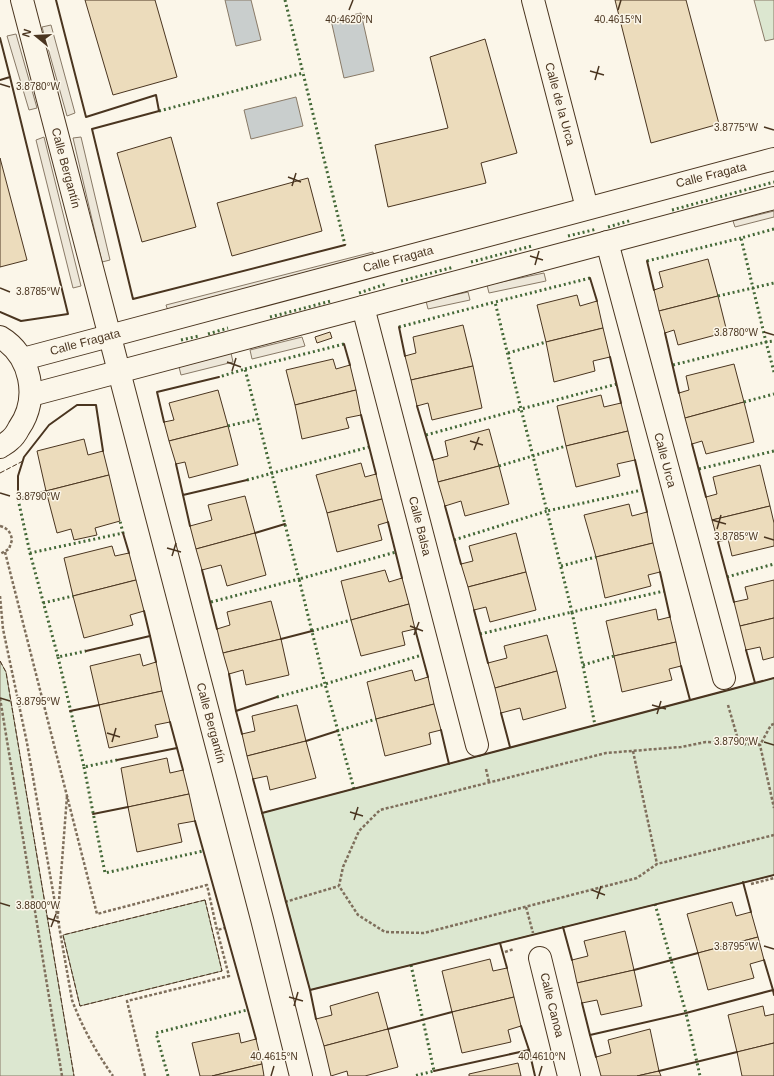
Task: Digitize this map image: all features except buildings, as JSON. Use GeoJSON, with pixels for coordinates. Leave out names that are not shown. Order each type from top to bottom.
{"type":"FeatureCollection","features":[{"type":"Feature","properties":{"kind":"street","name":"Calle Bergantín"},"geometry":{"type":"LineString","coordinates":[[22,0],[262,919],[301,1076]]}},
{"type":"Feature","properties":{"kind":"street","name":"Calle de la Urca"},"geometry":{"type":"LineString","coordinates":[[533,0],[587,208]]}},
{"type":"Feature","properties":{"kind":"street","name":"Calle Fragata"},"geometry":{"type":"LineString","coordinates":[[22,359],[774,159]]}},
{"type":"Feature","properties":{"kind":"street"},"geometry":{"type":"LineString","coordinates":[[31,394],[774,198]]}},
{"type":"Feature","properties":{"kind":"street","name":"Calle Urca"},"geometry":{"type":"LineString","coordinates":[[607,242],[725,688]]}},
{"type":"Feature","properties":{"kind":"street","name":"Calle Balsa"},"geometry":{"type":"LineString","coordinates":[[363,307],[477,745]]}},
{"type":"Feature","properties":{"kind":"street"},"geometry":{"type":"LineString","coordinates":[[0,337],[8,342],[22,359],[29,376],[31,394],[26,419],[11,440],[0,447]]}},
{"type":"Feature","properties":{"kind":"street","name":"Calle Canoa"},"geometry":{"type":"LineString","coordinates":[[537,948],[569,1076]]}},
{"type":"Feature","properties":{"kind":"path"},"geometry":{"type":"LineString","coordinates":[[0,526],[6,528],[12,540],[9,549],[0,554]]}},
{"type":"Feature","properties":{"kind":"path"},"geometry":{"type":"LineString","coordinates":[[5,552],[97,914],[207,885],[216,930],[229,976],[127,1001],[145,1076]]}},
{"type":"Feature","properties":{"kind":"path"},"geometry":{"type":"LineString","coordinates":[[0,596],[3,629],[27,743],[72,1000],[82,1025],[113,1076]]}},
{"type":"Feature","properties":{"kind":"path"},"geometry":{"type":"LineString","coordinates":[[725,688],[737,736],[760,745]]}},
{"type":"Feature","properties":{"kind":"path"},"geometry":{"type":"LineString","coordinates":[[0,698],[62,1076]]}},
{"type":"Feature","properties":{"kind":"path"},"geometry":{"type":"LineString","coordinates":[[774,724],[760,745],[774,808]]}},
{"type":"Feature","properties":{"kind":"path"},"geometry":{"type":"LineString","coordinates":[[760,745],[706,742],[681,747],[606,753],[380,810],[359,831],[342,868],[339,886],[358,915],[385,932],[424,933],[637,878],[657,864],[774,835]]}},
{"type":"Feature","properties":{"kind":"path"},"geometry":{"type":"LineString","coordinates":[[633,750],[657,864]]}},
{"type":"Feature","properties":{"kind":"path"},"geometry":{"type":"LineString","coordinates":[[57,920],[67,793]]}},
{"type":"Feature","properties":{"kind":"path"},"geometry":{"type":"LineString","coordinates":[[751,884],[774,878]]}},
{"type":"Feature","properties":{"kind":"path"},"geometry":{"type":"LineString","coordinates":[[282,903],[339,886]]}},
{"type":"Feature","properties":{"kind":"path"},"geometry":{"type":"LineString","coordinates":[[526,907],[537,948]]}},
{"type":"Feature","properties":{"kind":"path"},"geometry":{"type":"LineString","coordinates":[[216,930],[225,928]]}},
{"type":"Feature","properties":{"kind":"green space"},"geometry":{"type":"Polygon","coordinates":[[[754,0],[774,0],[774,39],[765,41],[754,0]]]}},
{"type":"Feature","properties":{"kind":"green space"},"geometry":{"type":"Polygon","coordinates":[[[0,661],[6,672],[74,1076],[0,1076],[0,661]]]}},
{"type":"Feature","properties":{"kind":"green space"},"geometry":{"type":"Polygon","coordinates":[[[774,678],[774,875],[310,990],[262,813],[774,678]]]}},
{"type":"Feature","properties":{"kind":"green space"},"geometry":{"type":"Polygon","coordinates":[[[205,900],[222,971],[80,1006],[63,935],[205,900]]]}},
{"type":"Feature","properties":{"kind":"shaded area"},"geometry":{"type":"Polygon","coordinates":[[[225,0],[251,0],[261,40],[236,46],[225,0]]]}},
{"type":"Feature","properties":{"kind":"shaded area"},"geometry":{"type":"Polygon","coordinates":[[[361,13],[374,71],[344,78],[331,20],[361,13]]]}},
{"type":"Feature","properties":{"kind":"shaded area"},"geometry":{"type":"Polygon","coordinates":[[[51,25],[75,113],[67,116],[42,27],[51,25]]]}},
{"type":"Feature","properties":{"kind":"shaded area"},"geometry":{"type":"Polygon","coordinates":[[[16,34],[37,108],[29,110],[7,36],[16,34]]]}},
{"type":"Feature","properties":{"kind":"shaded area"},"geometry":{"type":"Polygon","coordinates":[[[296,97],[303,126],[251,139],[244,110],[296,97]]]}},
{"type":"Feature","properties":{"kind":"shaded area"},"geometry":{"type":"Polygon","coordinates":[[[44,137],[81,286],[73,288],[36,140],[44,137]]]}},
{"type":"Feature","properties":{"kind":"shaded area"},"geometry":{"type":"Polygon","coordinates":[[[81,137],[110,260],[102,262],[73,138],[81,137]]]}},
{"type":"Feature","properties":{"kind":"shaded area"},"geometry":{"type":"Polygon","coordinates":[[[774,211],[774,217],[735,227],[733,221],[774,211]]]}},
{"type":"Feature","properties":{"kind":"shaded area"},"geometry":{"type":"Polygon","coordinates":[[[373,252],[375,261],[169,314],[166,305],[373,252]]]}},
{"type":"Feature","properties":{"kind":"shaded area"},"geometry":{"type":"Polygon","coordinates":[[[544,273],[546,281],[489,293],[487,285],[544,273]]]}},
{"type":"Feature","properties":{"kind":"shaded area"},"geometry":{"type":"Polygon","coordinates":[[[468,292],[470,300],[428,309],[426,301],[468,292]]]}},
{"type":"Feature","properties":{"kind":"shaded area"},"geometry":{"type":"Polygon","coordinates":[[[302,337],[305,346],[252,359],[250,350],[302,337]]]}},
{"type":"Feature","properties":{"kind":"shaded area"},"geometry":{"type":"Polygon","coordinates":[[[231,353],[233,362],[181,375],[179,367],[231,353]]]}},
{"type":"Feature","properties":{"kind":"hedge"},"geometry":{"type":"LineString","coordinates":[[285,0],[303,73]]}},
{"type":"Feature","properties":{"kind":"hedge"},"geometry":{"type":"LineString","coordinates":[[159,111],[303,73],[345,245]]}},
{"type":"Feature","properties":{"kind":"hedge"},"geometry":{"type":"LineString","coordinates":[[672,210],[774,182]]}},
{"type":"Feature","properties":{"kind":"hedge"},"geometry":{"type":"LineString","coordinates":[[608,227],[632,220]]}},
{"type":"Feature","properties":{"kind":"hedge"},"geometry":{"type":"LineString","coordinates":[[568,236],[597,229]]}},
{"type":"Feature","properties":{"kind":"hedge"},"geometry":{"type":"LineString","coordinates":[[774,229],[741,238],[766,342],[774,341]]}},
{"type":"Feature","properties":{"kind":"hedge"},"geometry":{"type":"LineString","coordinates":[[647,261],[741,238]]}},
{"type":"Feature","properties":{"kind":"hedge"},"geometry":{"type":"LineString","coordinates":[[471,262],[532,246]]}},
{"type":"Feature","properties":{"kind":"hedge"},"geometry":{"type":"LineString","coordinates":[[401,281],[454,267]]}},
{"type":"Feature","properties":{"kind":"hedge"},"geometry":{"type":"LineString","coordinates":[[590,278],[495,302],[521,409],[617,384]]}},
{"type":"Feature","properties":{"kind":"hedge"},"geometry":{"type":"LineString","coordinates":[[718,296],[774,283]]}},
{"type":"Feature","properties":{"kind":"hedge"},"geometry":{"type":"LineString","coordinates":[[359,293],[386,284]]}},
{"type":"Feature","properties":{"kind":"hedge"},"geometry":{"type":"LineString","coordinates":[[270,317],[331,301]]}},
{"type":"Feature","properties":{"kind":"hedge"},"geometry":{"type":"LineString","coordinates":[[399,327],[495,302]]}},
{"type":"Feature","properties":{"kind":"hedge"},"geometry":{"type":"LineString","coordinates":[[208,334],[228,328]]}},
{"type":"Feature","properties":{"kind":"hedge"},"geometry":{"type":"LineString","coordinates":[[181,340],[199,336]]}},
{"type":"Feature","properties":{"kind":"hedge"},"geometry":{"type":"LineString","coordinates":[[508,353],[546,342]]}},
{"type":"Feature","properties":{"kind":"hedge"},"geometry":{"type":"LineString","coordinates":[[673,365],[766,342],[774,372]]}},
{"type":"Feature","properties":{"kind":"hedge"},"geometry":{"type":"LineString","coordinates":[[245,369],[344,344]]}},
{"type":"Feature","properties":{"kind":"hedge"},"geometry":{"type":"LineString","coordinates":[[211,602],[299,579],[245,369],[219,377]]}},
{"type":"Feature","properties":{"kind":"hedge"},"geometry":{"type":"LineString","coordinates":[[744,402],[774,394]]}},
{"type":"Feature","properties":{"kind":"hedge"},"geometry":{"type":"LineString","coordinates":[[426,435],[521,409],[547,511],[642,490]]}},
{"type":"Feature","properties":{"kind":"hedge"},"geometry":{"type":"LineString","coordinates":[[228,426],[258,419]]}},
{"type":"Feature","properties":{"kind":"hedge"},"geometry":{"type":"LineString","coordinates":[[499,466],[566,446]]}},
{"type":"Feature","properties":{"kind":"hedge"},"geometry":{"type":"LineString","coordinates":[[247,480],[369,447]]}},
{"type":"Feature","properties":{"kind":"hedge"},"geometry":{"type":"LineString","coordinates":[[699,469],[774,451]]}},
{"type":"Feature","properties":{"kind":"hedge"},"geometry":{"type":"LineString","coordinates":[[18,499],[30,553],[123,533],[120,521]]}},
{"type":"Feature","properties":{"kind":"hedge"},"geometry":{"type":"LineString","coordinates":[[454,540],[547,511],[572,612],[664,591]]}},
{"type":"Feature","properties":{"kind":"hedge"},"geometry":{"type":"LineString","coordinates":[[277,697],[325,684],[299,579],[396,552]]}},
{"type":"Feature","properties":{"kind":"hedge"},"geometry":{"type":"LineString","coordinates":[[30,553],[58,657],[86,651]]}},
{"type":"Feature","properties":{"kind":"hedge"},"geometry":{"type":"LineString","coordinates":[[561,566],[596,557]]}},
{"type":"Feature","properties":{"kind":"hedge"},"geometry":{"type":"LineString","coordinates":[[727,577],[774,564]]}},
{"type":"Feature","properties":{"kind":"hedge"},"geometry":{"type":"LineString","coordinates":[[43,603],[73,596]]}},
{"type":"Feature","properties":{"kind":"hedge"},"geometry":{"type":"LineString","coordinates":[[480,634],[572,612],[595,725]]}},
{"type":"Feature","properties":{"kind":"hedge"},"geometry":{"type":"LineString","coordinates":[[312,631],[351,620]]}},
{"type":"Feature","properties":{"kind":"hedge"},"geometry":{"type":"LineString","coordinates":[[354,789],[325,684],[422,655]]}},
{"type":"Feature","properties":{"kind":"hedge"},"geometry":{"type":"LineString","coordinates":[[583,665],[614,656]]}},
{"type":"Feature","properties":{"kind":"hedge"},"geometry":{"type":"LineString","coordinates":[[58,657],[84,767],[117,760]]}},
{"type":"Feature","properties":{"kind":"hedge"},"geometry":{"type":"LineString","coordinates":[[337,731],[376,719]]}},
{"type":"Feature","properties":{"kind":"hedge"},"geometry":{"type":"LineString","coordinates":[[84,767],[105,873],[203,851]]}},
{"type":"Feature","properties":{"kind":"hedge"},"geometry":{"type":"LineString","coordinates":[[655,904],[686,1013],[700,1076]]}},
{"type":"Feature","properties":{"kind":"hedge"},"geometry":{"type":"LineString","coordinates":[[411,965],[434,1071],[414,1076]]}},
{"type":"Feature","properties":{"kind":"hedge"},"geometry":{"type":"LineString","coordinates":[[168,1076],[156,1033],[247,1010]]}},
{"type":"Feature","properties":{"kind":"fence"},"geometry":{"type":"LineString","coordinates":[[0,473],[23,461]]}},
{"type":"Feature","properties":{"kind":"fence"},"geometry":{"type":"LineString","coordinates":[[0,661],[6,672],[74,1076]]}},
{"type":"Feature","properties":{"kind":"fence"},"geometry":{"type":"LineString","coordinates":[[205,900],[222,971],[80,1006],[63,935],[205,900]]}},
{"type":"Feature","properties":{"kind":"wall"},"geometry":{"type":"LineString","coordinates":[[56,0],[86,117],[156,95],[159,111],[92,129],[133,299],[345,245]]}},
{"type":"Feature","properties":{"kind":"wall"},"geometry":{"type":"LineString","coordinates":[[0,38],[10,77],[0,80]]}},
{"type":"Feature","properties":{"kind":"wall"},"geometry":{"type":"LineString","coordinates":[[0,312],[21,321],[68,314],[10,77]]}},
{"type":"Feature","properties":{"kind":"wall"},"geometry":{"type":"LineString","coordinates":[[647,261],[654,290]]}},
{"type":"Feature","properties":{"kind":"wall"},"geometry":{"type":"LineString","coordinates":[[590,278],[597,301]]}},
{"type":"Feature","properties":{"kind":"wall"},"geometry":{"type":"LineString","coordinates":[[399,327],[405,356]]}},
{"type":"Feature","properties":{"kind":"wall"},"geometry":{"type":"LineString","coordinates":[[665,333],[679,393]]}},
{"type":"Feature","properties":{"kind":"wall"},"geometry":{"type":"LineString","coordinates":[[344,344],[350,365]]}},
{"type":"Feature","properties":{"kind":"wall"},"geometry":{"type":"LineString","coordinates":[[610,357],[621,403]]}},
{"type":"Feature","properties":{"kind":"wall"},"geometry":{"type":"LineString","coordinates":[[164,422],[157,392],[219,377]]}},
{"type":"Feature","properties":{"kind":"wall"},"geometry":{"type":"LineString","coordinates":[[46,491],[18,499],[18,476],[24,457],[49,425],[77,405],[96,405],[103,451]]}},
{"type":"Feature","properties":{"kind":"wall"},"geometry":{"type":"LineString","coordinates":[[417,406],[433,460]]}},
{"type":"Feature","properties":{"kind":"wall"},"geometry":{"type":"LineString","coordinates":[[361,415],[376,474]]}},
{"type":"Feature","properties":{"kind":"wall"},"geometry":{"type":"LineString","coordinates":[[692,444],[706,497]]}},
{"type":"Feature","properties":{"kind":"wall"},"geometry":{"type":"LineString","coordinates":[[635,460],[647,512]]}},
{"type":"Feature","properties":{"kind":"wall"},"geometry":{"type":"LineString","coordinates":[[176,464],[183,495],[247,480]]}},
{"type":"Feature","properties":{"kind":"wall"},"geometry":{"type":"LineString","coordinates":[[183,495],[190,526]]}},
{"type":"Feature","properties":{"kind":"wall"},"geometry":{"type":"LineString","coordinates":[[445,506],[461,564]]}},
{"type":"Feature","properties":{"kind":"wall"},"geometry":{"type":"LineString","coordinates":[[388,522],[402,578]]}},
{"type":"Feature","properties":{"kind":"wall"},"geometry":{"type":"LineString","coordinates":[[255,533],[285,524]]}},
{"type":"Feature","properties":{"kind":"wall"},"geometry":{"type":"LineString","coordinates":[[123,533],[129,553]]}},
{"type":"Feature","properties":{"kind":"wall"},"geometry":{"type":"LineString","coordinates":[[718,542],[734,602]]}},
{"type":"Feature","properties":{"kind":"wall"},"geometry":{"type":"LineString","coordinates":[[202,570],[217,629]]}},
{"type":"Feature","properties":{"kind":"wall"},"geometry":{"type":"LineString","coordinates":[[660,572],[670,617]]}},
{"type":"Feature","properties":{"kind":"wall"},"geometry":{"type":"LineString","coordinates":[[474,610],[488,663]]}},
{"type":"Feature","properties":{"kind":"wall"},"geometry":{"type":"LineString","coordinates":[[86,651],[150,636],[144,611]]}},
{"type":"Feature","properties":{"kind":"wall"},"geometry":{"type":"LineString","coordinates":[[415,629],[428,677]]}},
{"type":"Feature","properties":{"kind":"wall"},"geometry":{"type":"LineString","coordinates":[[281,639],[312,631]]}},
{"type":"Feature","properties":{"kind":"wall"},"geometry":{"type":"LineString","coordinates":[[150,636],[156,662]]}},
{"type":"Feature","properties":{"kind":"wall"},"geometry":{"type":"LineString","coordinates":[[746,650],[755,683]]}},
{"type":"Feature","properties":{"kind":"wall"},"geometry":{"type":"LineString","coordinates":[[681,666],[690,700]]}},
{"type":"Feature","properties":{"kind":"wall"},"geometry":{"type":"LineString","coordinates":[[229,674],[236,711],[277,697]]}},
{"type":"Feature","properties":{"kind":"wall"},"geometry":{"type":"LineString","coordinates":[[262,813],[774,678]]}},
{"type":"Feature","properties":{"kind":"wall"},"geometry":{"type":"LineString","coordinates":[[70,711],[99,705]]}},
{"type":"Feature","properties":{"kind":"wall"},"geometry":{"type":"LineString","coordinates":[[236,711],[242,734]]}},
{"type":"Feature","properties":{"kind":"wall"},"geometry":{"type":"LineString","coordinates":[[501,713],[510,747]]}},
{"type":"Feature","properties":{"kind":"wall"},"geometry":{"type":"LineString","coordinates":[[117,760],[177,748],[170,722]]}},
{"type":"Feature","properties":{"kind":"wall"},"geometry":{"type":"LineString","coordinates":[[441,730],[449,764]]}},
{"type":"Feature","properties":{"kind":"wall"},"geometry":{"type":"LineString","coordinates":[[306,741],[337,731]]}},
{"type":"Feature","properties":{"kind":"wall"},"geometry":{"type":"LineString","coordinates":[[177,748],[183,770]]}},
{"type":"Feature","properties":{"kind":"wall"},"geometry":{"type":"LineString","coordinates":[[253,779],[310,990],[316,1019]]}},
{"type":"Feature","properties":{"kind":"wall"},"geometry":{"type":"LineString","coordinates":[[93,814],[128,807]]}},
{"type":"Feature","properties":{"kind":"wall"},"geometry":{"type":"LineString","coordinates":[[195,821],[256,1039]]}},
{"type":"Feature","properties":{"kind":"wall"},"geometry":{"type":"LineString","coordinates":[[310,990],[774,875]]}},
{"type":"Feature","properties":{"kind":"wall"},"geometry":{"type":"LineString","coordinates":[[743,882],[751,912]]}},
{"type":"Feature","properties":{"kind":"wall"},"geometry":{"type":"LineString","coordinates":[[563,927],[572,960]]}},
{"type":"Feature","properties":{"kind":"wall"},"geometry":{"type":"LineString","coordinates":[[500,943],[507,968]]}},
{"type":"Feature","properties":{"kind":"wall"},"geometry":{"type":"LineString","coordinates":[[634,970],[698,953]]}},
{"type":"Feature","properties":{"kind":"wall"},"geometry":{"type":"LineString","coordinates":[[764,960],[773,990]]}},
{"type":"Feature","properties":{"kind":"wall"},"geometry":{"type":"LineString","coordinates":[[596,1057],[590,1035],[686,1013],[773,990],[774,995]]}},
{"type":"Feature","properties":{"kind":"wall"},"geometry":{"type":"LineString","coordinates":[[582,1003],[590,1035]]}},
{"type":"Feature","properties":{"kind":"wall"},"geometry":{"type":"LineString","coordinates":[[388,1029],[452,1012]]}},
{"type":"Feature","properties":{"kind":"wall"},"geometry":{"type":"LineString","coordinates":[[521,1026],[529,1050]]}},
{"type":"Feature","properties":{"kind":"wall"},"geometry":{"type":"LineString","coordinates":[[434,1071],[529,1050],[535,1076]]}},
{"type":"Feature","properties":{"kind":"wall"},"geometry":{"type":"LineString","coordinates":[[659,1071],[737,1052]]}}]}
